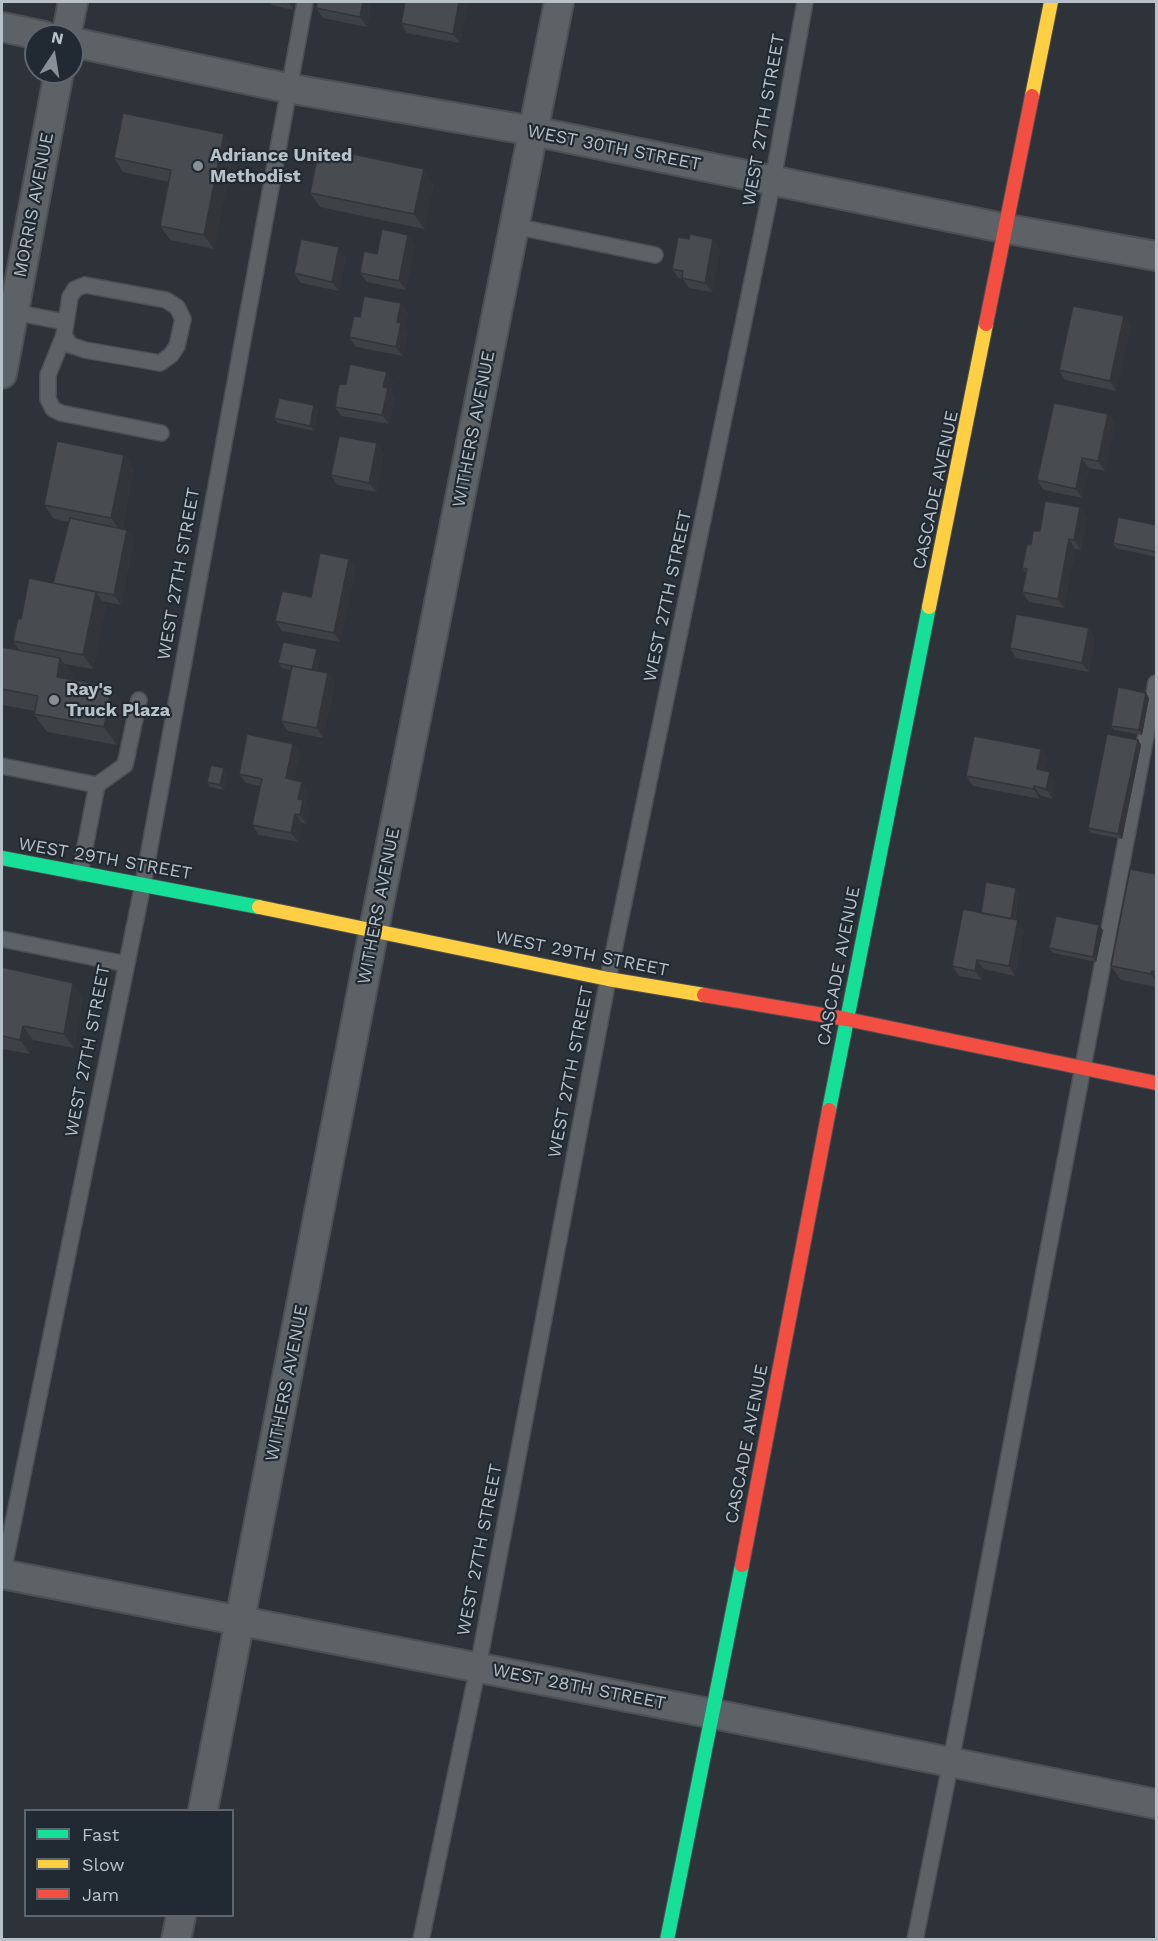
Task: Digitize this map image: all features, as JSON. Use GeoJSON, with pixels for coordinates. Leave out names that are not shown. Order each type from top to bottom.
{"type":"FeatureCollection","features":[{"type":"Feature","properties":{"kind":"street"},"geometry":{"type":"LineString","coordinates":[[68,24],[73,2]]}},
{"type":"Feature","properties":{"kind":"street","name":"WITHERS AVENUE"},"geometry":{"type":"LineString","coordinates":[[203,1809],[242,1620],[374,929],[559,2]]}},
{"type":"Feature","properties":{"kind":"street","name":"CASCADE AVENUE"},"geometry":{"type":"LineString","coordinates":[[667,1940],[714,1714],[846,1019],[1008,229],[1051,2]]}},
{"type":"Feature","properties":{"kind":"street"},"geometry":{"type":"LineString","coordinates":[[2,27],[24,32]]}},
{"type":"Feature","properties":{"kind":"street","name":"WEST 30TH STREET"},"geometry":{"type":"LineString","coordinates":[[84,45],[287,88],[533,131],[1008,229],[1156,256]]}},
{"type":"Feature","properties":{"kind":"street","name":"MORRIS AVENUE"},"geometry":{"type":"LineString","coordinates":[[2,374],[57,84]]}},
{"type":"Feature","properties":{"kind":"street","name":"WEST 29TH STREET"},"geometry":{"type":"LineString","coordinates":[[2,858],[374,929],[608,979],[846,1019],[1156,1083]]}},
{"type":"Feature","properties":{"kind":"street","name":"WEST 28TH STREET"},"geometry":{"type":"LineString","coordinates":[[2,1575],[242,1620],[1156,1804]]}},
{"type":"Feature","properties":{"kind":"street"},"geometry":{"type":"LineString","coordinates":[[176,1940],[181,1917]]}},
{"type":"Feature","properties":{"kind":"lane","name":"WEST 27TH STREET"},"geometry":{"type":"LineString","coordinates":[[2,1575],[143,884],[304,2]]}},
{"type":"Feature","properties":{"kind":"lane","name":"WEST 27TH STREET"},"geometry":{"type":"LineString","coordinates":[[421,1940],[478,1667],[608,979],[773,180],[805,2]]}},
{"type":"Feature","properties":{"kind":"lane"},"geometry":{"type":"LineString","coordinates":[[514,226],[656,255]]}},
{"type":"Feature","properties":{"kind":"lane"},"geometry":{"type":"LineString","coordinates":[[64,328],[70,345],[85,350],[160,363],[171,355],[177,346],[183,319],[177,307],[166,300],[85,285],[75,289],[70,297],[64,328],[48,375],[48,399],[53,408],[61,413],[161,433]]}},
{"type":"Feature","properties":{"kind":"lane"},"geometry":{"type":"LineString","coordinates":[[13,312],[64,328]]}},
{"type":"Feature","properties":{"kind":"lane"},"geometry":{"type":"LineString","coordinates":[[915,1940],[1156,683]]}},
{"type":"Feature","properties":{"kind":"lane"},"geometry":{"type":"LineString","coordinates":[[80,873],[97,785],[125,765],[139,700]]}},
{"type":"Feature","properties":{"kind":"lane"},"geometry":{"type":"LineString","coordinates":[[2,766],[97,785]]}},
{"type":"Feature","properties":{"kind":"lane"},"geometry":{"type":"LineString","coordinates":[[2,939],[126,964]]}},
{"type":"Feature","properties":{"kind":"building"},"geometry":{"type":"Polygon","coordinates":[[[317,2],[363,2],[360,17],[316,8],[317,2]]]}},
{"type":"Feature","properties":{"kind":"building"},"geometry":{"type":"Polygon","coordinates":[[[405,2],[459,2],[453,34],[401,23],[405,2]]]}},
{"type":"Feature","properties":{"kind":"building"},"geometry":{"type":"Polygon","coordinates":[[[123,113],[224,134],[204,235],[160,226],[171,170],[114,158],[123,113]]]}},
{"type":"Feature","properties":{"kind":"building"},"geometry":{"type":"Polygon","coordinates":[[[319,147],[424,169],[414,214],[310,193],[319,147]]]}},
{"type":"Feature","properties":{"kind":"building"},"geometry":{"type":"Polygon","coordinates":[[[382,229],[408,235],[399,281],[360,273],[364,251],[377,254],[382,229]]]}},
{"type":"Feature","properties":{"kind":"building"},"geometry":{"type":"Polygon","coordinates":[[[690,234],[713,239],[705,283],[682,278],[683,271],[672,269],[678,237],[689,239],[690,234]]]}},
{"type":"Feature","properties":{"kind":"building"},"geometry":{"type":"Polygon","coordinates":[[[301,239],[339,247],[332,282],[294,273],[301,239]]]}},
{"type":"Feature","properties":{"kind":"building"},"geometry":{"type":"Polygon","coordinates":[[[364,296],[401,303],[397,322],[401,323],[396,347],[349,337],[354,316],[360,317],[364,296]]]}},
{"type":"Feature","properties":{"kind":"building"},"geometry":{"type":"Polygon","coordinates":[[[1073,306],[1124,316],[1110,381],[1059,370],[1073,306]]]}},
{"type":"Feature","properties":{"kind":"building"},"geometry":{"type":"Polygon","coordinates":[[[350,364],[387,372],[383,387],[388,388],[382,415],[335,407],[339,384],[346,384],[350,364]]]}},
{"type":"Feature","properties":{"kind":"building"},"geometry":{"type":"Polygon","coordinates":[[[279,398],[314,405],[310,426],[274,418],[279,398]]]}},
{"type":"Feature","properties":{"kind":"building"},"geometry":{"type":"Polygon","coordinates":[[[1054,403],[1108,414],[1098,461],[1082,458],[1076,489],[1037,480],[1054,403]]]}},
{"type":"Feature","properties":{"kind":"building"},"geometry":{"type":"Polygon","coordinates":[[[339,436],[377,443],[369,483],[331,475],[339,436]]]}},
{"type":"Feature","properties":{"kind":"building"},"geometry":{"type":"Polygon","coordinates":[[[57,441],[124,455],[111,518],[44,505],[57,441]]]}},
{"type":"Feature","properties":{"kind":"building"},"geometry":{"type":"Polygon","coordinates":[[[1045,501],[1080,507],[1074,540],[1069,539],[1058,599],[1022,592],[1027,569],[1022,568],[1027,544],[1031,545],[1033,531],[1040,531],[1045,501]]]}},
{"type":"Feature","properties":{"kind":"building"},"geometry":{"type":"Polygon","coordinates":[[[1118,517],[1156,525],[1156,552],[1113,543],[1118,517]]]}},
{"type":"Feature","properties":{"kind":"building"},"geometry":{"type":"Polygon","coordinates":[[[70,518],[127,530],[114,595],[53,583],[70,518]]]}},
{"type":"Feature","properties":{"kind":"building"},"geometry":{"type":"Polygon","coordinates":[[[320,553],[349,559],[334,633],[275,621],[282,591],[311,597],[320,553]]]}},
{"type":"Feature","properties":{"kind":"building"},"geometry":{"type":"Polygon","coordinates":[[[29,578],[96,592],[83,655],[13,641],[18,618],[21,619],[29,578]]]}},
{"type":"Feature","properties":{"kind":"building"},"geometry":{"type":"Polygon","coordinates":[[[1016,614],[1089,628],[1082,663],[1010,648],[1016,614]]]}},
{"type":"Feature","properties":{"kind":"building"},"geometry":{"type":"Polygon","coordinates":[[[283,642],[317,649],[312,670],[278,663],[283,642]]]}},
{"type":"Feature","properties":{"kind":"building"},"geometry":{"type":"Polygon","coordinates":[[[2,647],[60,658],[57,677],[112,687],[104,727],[34,714],[38,696],[2,689],[2,647]]]}},
{"type":"Feature","properties":{"kind":"building"},"geometry":{"type":"Polygon","coordinates":[[[292,666],[328,673],[317,728],[281,721],[292,666]]]}},
{"type":"Feature","properties":{"kind":"building"},"geometry":{"type":"Polygon","coordinates":[[[1118,687],[1146,693],[1139,730],[1111,726],[1118,687]]]}},
{"type":"Feature","properties":{"kind":"building"},"geometry":{"type":"Polygon","coordinates":[[[247,734],[293,744],[286,778],[302,782],[298,799],[303,800],[300,815],[295,814],[291,833],[252,825],[262,779],[239,774],[247,734]]]}},
{"type":"Feature","properties":{"kind":"building"},"geometry":{"type":"Polygon","coordinates":[[[1107,734],[1138,740],[1118,834],[1088,828],[1107,734]]]}},
{"type":"Feature","properties":{"kind":"building"},"geometry":{"type":"Polygon","coordinates":[[[974,736],[1041,749],[1037,769],[1050,772],[1046,789],[1034,786],[1034,789],[966,776],[974,736]]]}},
{"type":"Feature","properties":{"kind":"building"},"geometry":{"type":"Polygon","coordinates":[[[211,765],[224,768],[220,785],[207,782],[211,765]]]}},
{"type":"Feature","properties":{"kind":"building"},"geometry":{"type":"Polygon","coordinates":[[[1130,869],[1156,874],[1156,972],[1152,971],[1151,974],[1111,966],[1130,869]]]}},
{"type":"Feature","properties":{"kind":"building"},"geometry":{"type":"Polygon","coordinates":[[[986,882],[1016,888],[1011,919],[981,913],[986,882]]]}},
{"type":"Feature","properties":{"kind":"building"},"geometry":{"type":"Polygon","coordinates":[[[963,909],[1018,920],[1009,966],[977,960],[975,971],[952,966],[963,909]]]}},
{"type":"Feature","properties":{"kind":"building"},"geometry":{"type":"Polygon","coordinates":[[[1056,916],[1099,925],[1093,957],[1049,948],[1056,916]]]}},
{"type":"Feature","properties":{"kind":"building"},"geometry":{"type":"Polygon","coordinates":[[[2,967],[73,983],[64,1034],[23,1026],[20,1040],[2,1036],[2,967]]]}},
{"type":"Feature","properties":{"kind":"traffic: fast"},"geometry":{"type":"LineString","coordinates":[[829,1110],[929,607]]}},
{"type":"Feature","properties":{"kind":"traffic: fast"},"geometry":{"type":"LineString","coordinates":[[2,858],[259,907]]}},
{"type":"Feature","properties":{"kind":"traffic: fast"},"geometry":{"type":"LineString","coordinates":[[667,1940],[742,1565]]}},
{"type":"Feature","properties":{"kind":"traffic: slow"},"geometry":{"type":"LineString","coordinates":[[1032,96],[1051,2]]}},
{"type":"Feature","properties":{"kind":"traffic: slow"},"geometry":{"type":"LineString","coordinates":[[929,607],[986,324]]}},
{"type":"Feature","properties":{"kind":"traffic: slow"},"geometry":{"type":"LineString","coordinates":[[259,907],[608,979],[704,995]]}},
{"type":"Feature","properties":{"kind":"traffic: jam"},"geometry":{"type":"LineString","coordinates":[[986,324],[1032,96]]}},
{"type":"Feature","properties":{"kind":"traffic: jam"},"geometry":{"type":"LineString","coordinates":[[704,995],[846,1019],[1156,1083]]}},
{"type":"Feature","properties":{"kind":"traffic: jam"},"geometry":{"type":"LineString","coordinates":[[742,1565],[829,1110]]}},
{"type":"Feature","properties":{"kind":"place","name":"Adriance United Methodist"},"geometry":{"type":"Point","coordinates":[198,166]}},
{"type":"Feature","properties":{"kind":"place","name":"Ray's Truck Plaza"},"geometry":{"type":"Point","coordinates":[54,700]}}]}
